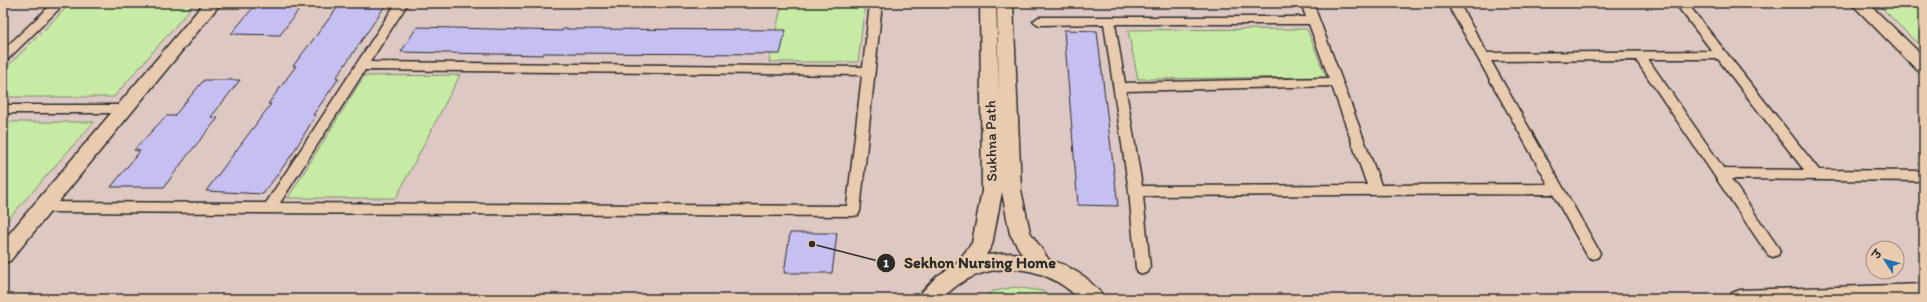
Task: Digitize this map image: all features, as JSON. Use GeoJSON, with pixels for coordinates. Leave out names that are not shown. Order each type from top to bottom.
{"type":"FeatureCollection","features":[{"type":"Feature","properties":{"kind":"main road"},"geometry":{"type":"LineString","coordinates":[[3,255],[213,3]]}},
{"type":"Feature","properties":{"kind":"main road","name":"Sukhna Path"},"geometry":{"type":"LineString","coordinates":[[963,271],[982,245],[992,191],[988,3]]}},
{"type":"Feature","properties":{"kind":"main road","name":"Sukhna Path"},"geometry":{"type":"LineString","coordinates":[[1005,3],[1011,190],[1020,234],[1041,265]]}},
{"type":"Feature","properties":{"kind":"main road"},"geometry":{"type":"LineString","coordinates":[[1859,3],[1924,67]]}},
{"type":"Feature","properties":{"kind":"main road"},"geometry":{"type":"LineString","coordinates":[[929,299],[940,286],[963,271],[978,265],[1009,261],[1041,265],[1061,273],[1078,284],[1093,298]]}},
{"type":"Feature","properties":{"kind":"main road"},"geometry":{"type":"LineString","coordinates":[[1740,299],[1924,293]]}},
{"type":"Feature","properties":{"kind":"street"},"geometry":{"type":"LineString","coordinates":[[3,57],[59,3]]}},
{"type":"Feature","properties":{"kind":"street"},"geometry":{"type":"LineString","coordinates":[[270,208],[402,3]]}},
{"type":"Feature","properties":{"kind":"street"},"geometry":{"type":"LineString","coordinates":[[42,207],[853,211],[876,3]]}},
{"type":"Feature","properties":{"kind":"street"},"geometry":{"type":"LineString","coordinates":[[1307,3],[1376,190]]}},
{"type":"Feature","properties":{"kind":"street"},"geometry":{"type":"LineString","coordinates":[[1454,3],[1593,252]]}},
{"type":"Feature","properties":{"kind":"street"},"geometry":{"type":"LineString","coordinates":[[1681,3],[1815,175]]}},
{"type":"Feature","properties":{"kind":"street"},"geometry":{"type":"LineString","coordinates":[[1109,20],[1136,191],[1143,268]]}},
{"type":"Feature","properties":{"kind":"street"},"geometry":{"type":"LineString","coordinates":[[1039,21],[1313,20]]}},
{"type":"Feature","properties":{"kind":"street"},"geometry":{"type":"LineString","coordinates":[[1639,55],[1774,251]]}},
{"type":"Feature","properties":{"kind":"street"},"geometry":{"type":"LineString","coordinates":[[1484,57],[1722,55]]}},
{"type":"Feature","properties":{"kind":"street"},"geometry":{"type":"LineString","coordinates":[[361,66],[868,71]]}},
{"type":"Feature","properties":{"kind":"street"},"geometry":{"type":"LineString","coordinates":[[1119,86],[1336,82]]}},
{"type":"Feature","properties":{"kind":"street"},"geometry":{"type":"LineString","coordinates":[[3,109],[124,109]]}},
{"type":"Feature","properties":{"kind":"street"},"geometry":{"type":"LineString","coordinates":[[1720,174],[1924,176]]}},
{"type":"Feature","properties":{"kind":"street"},"geometry":{"type":"LineString","coordinates":[[1136,191],[1558,189]]}},
{"type":"Feature","properties":{"kind":"green space"},"geometry":{"type":"Polygon","coordinates":[[[71,3],[195,3],[114,97],[3,97],[3,71],[71,3]]]}},
{"type":"Feature","properties":{"kind":"green space"},"geometry":{"type":"Polygon","coordinates":[[[782,3],[865,3],[858,62],[769,62],[782,3]]]}},
{"type":"Feature","properties":{"kind":"green space"},"geometry":{"type":"Polygon","coordinates":[[[1877,3],[1924,3],[1924,50],[1877,3]]]}},
{"type":"Feature","properties":{"kind":"green space"},"geometry":{"type":"Polygon","coordinates":[[[1307,29],[1326,77],[1138,79],[1128,30],[1307,29]]]}},
{"type":"Feature","properties":{"kind":"green space"},"geometry":{"type":"Polygon","coordinates":[[[460,75],[396,198],[288,198],[364,76],[460,75]]]}},
{"type":"Feature","properties":{"kind":"green space"},"geometry":{"type":"Polygon","coordinates":[[[3,122],[94,122],[3,225],[3,122]]]}},
{"type":"Feature","properties":{"kind":"green space"},"geometry":{"type":"Polygon","coordinates":[[[1015,287],[1042,291],[1056,299],[979,299],[994,291],[1015,287]]]}},
{"type":"Feature","properties":{"kind":"building"},"geometry":{"type":"Polygon","coordinates":[[[257,3],[304,3],[280,35],[231,34],[257,3]]]}},
{"type":"Feature","properties":{"kind":"building"},"geometry":{"type":"Polygon","coordinates":[[[341,3],[387,3],[336,78],[339,78],[313,115],[316,115],[291,156],[263,194],[206,191],[271,104],[268,104],[296,66],[293,66],[341,3]]]}},
{"type":"Feature","properties":{"kind":"building"},"geometry":{"type":"Polygon","coordinates":[[[417,27],[562,31],[563,29],[786,30],[780,54],[544,53],[543,55],[401,52],[417,27]]]}},
{"type":"Feature","properties":{"kind":"building"},"geometry":{"type":"Polygon","coordinates":[[[1064,30],[1097,31],[1118,206],[1078,205],[1064,30]]]}},
{"type":"Feature","properties":{"kind":"building"},"geometry":{"type":"Polygon","coordinates":[[[204,80],[240,80],[211,117],[218,118],[164,187],[111,187],[140,151],[134,150],[166,116],[174,116],[204,80]]]}},
{"type":"Feature","properties":{"kind":"building"},"geometry":{"type":"Polygon","coordinates":[[[790,233],[837,233],[832,273],[784,273],[790,233]]]}},
{"type":"Feature","properties":{"kind":"place","name":"Sekhon Nursing Home"},"geometry":{"type":"Point","coordinates":[812,244]}}]}
